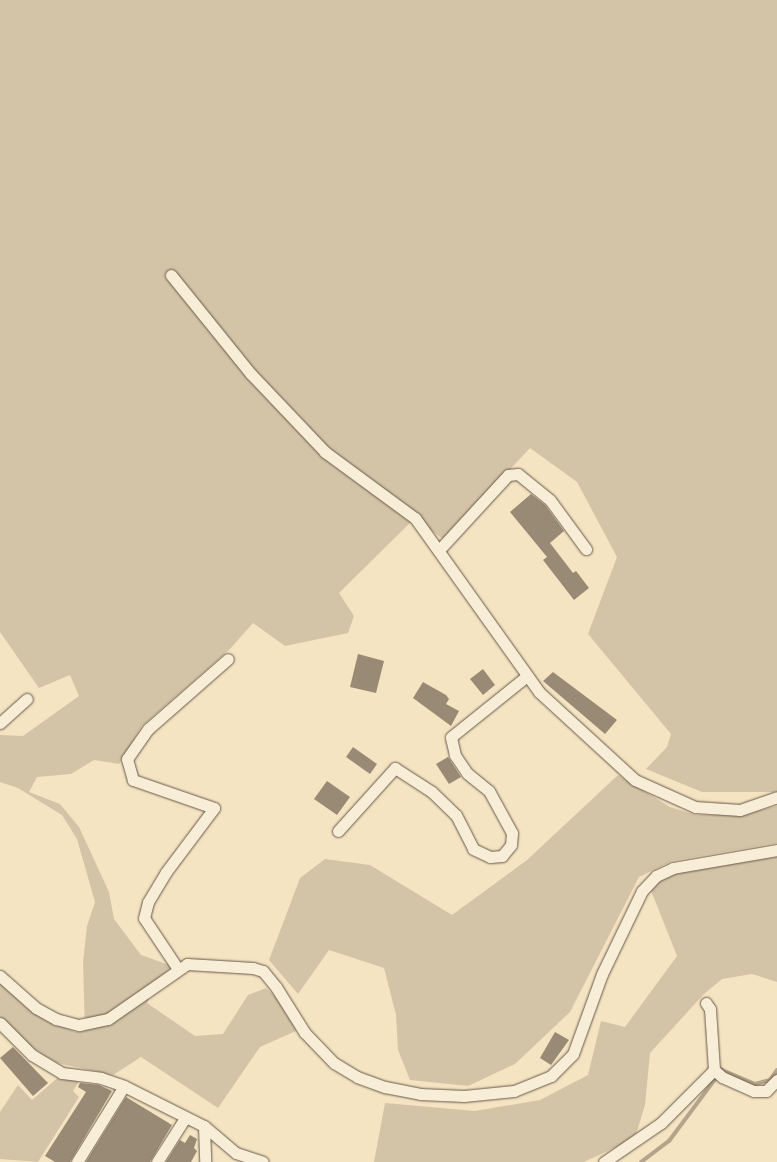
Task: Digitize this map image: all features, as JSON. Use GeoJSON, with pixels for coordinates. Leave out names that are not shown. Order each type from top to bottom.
{"type":"FeatureCollection","features":[{"type":"Feature","properties":{"kind":"street"},"geometry":{"type":"LineString","coordinates":[[170,275],[277,404],[325,452],[415,518],[539,692],[635,780],[656,792],[695,807],[740,810],[777,797]]}},
{"type":"Feature","properties":{"kind":"street"},"geometry":{"type":"LineString","coordinates":[[439,550],[508,475],[518,474],[550,500],[586,549]]}},
{"type":"Feature","properties":{"kind":"street"},"geometry":{"type":"LineString","coordinates":[[178,969],[144,918],[148,902],[166,872],[214,808],[133,780],[127,759],[148,729],[228,659]]}},
{"type":"Feature","properties":{"kind":"street"},"geometry":{"type":"LineString","coordinates":[[338,832],[395,768],[432,792],[456,815],[473,849],[490,857],[502,856],[511,845],[512,833],[489,792],[467,773],[454,756],[451,737],[527,676]]}},
{"type":"Feature","properties":{"kind":"street"},"geometry":{"type":"LineString","coordinates":[[0,724],[27,699]]}},
{"type":"Feature","properties":{"kind":"street"},"geometry":{"type":"LineString","coordinates":[[0,976],[36,1008],[56,1019],[79,1025],[108,1019],[187,964],[222,964],[263,971],[305,1033],[334,1063],[357,1077],[385,1087],[420,1094],[464,1096],[514,1091],[551,1076],[572,1054],[602,974],[642,891],[656,876],[673,868],[777,850]]}},
{"type":"Feature","properties":{"kind":"street"},"geometry":{"type":"LineString","coordinates":[[706,1003],[710,1009],[714,1070],[722,1077],[754,1091],[766,1090],[776,1085]]}},
{"type":"Feature","properties":{"kind":"street"},"geometry":{"type":"LineString","coordinates":[[0,1023],[32,1055],[62,1073],[101,1078],[124,1086],[204,1126],[236,1153],[263,1162]]}},
{"type":"Feature","properties":{"kind":"street"},"geometry":{"type":"LineString","coordinates":[[604,1162],[661,1123],[714,1070]]}},
{"type":"Feature","properties":{"kind":"street"},"geometry":{"type":"LineString","coordinates":[[77,1162],[124,1086]]}},
{"type":"Feature","properties":{"kind":"street"},"geometry":{"type":"LineString","coordinates":[[157,1162],[185,1118]]}},
{"type":"Feature","properties":{"kind":"street"},"geometry":{"type":"LineString","coordinates":[[204,1126],[205,1162]]}},
{"type":"Feature","properties":{"kind":"shaded area"},"geometry":{"type":"Polygon","coordinates":[[[0,0],[777,0],[777,792],[702,792],[646,769],[667,747],[671,734],[588,634],[617,557],[577,482],[530,448],[444,540],[415,518],[339,593],[354,616],[348,633],[285,646],[253,623],[229,650],[142,726],[119,764],[94,760],[71,774],[37,777],[29,792],[60,804],[79,827],[109,892],[114,919],[141,955],[172,966],[158,980],[147,1003],[195,1036],[223,1034],[248,995],[266,988],[278,999],[295,1023],[296,1031],[260,1047],[218,1108],[141,1057],[113,1075],[57,1063],[31,1047],[0,1018],[0,983],[48,1020],[75,1032],[85,1031],[83,962],[87,926],[95,902],[77,839],[62,815],[18,788],[0,782],[0,735],[23,736],[79,696],[70,675],[39,688],[0,632],[0,0]]]}},
{"type":"Feature","properties":{"kind":"shaded area"},"geometry":{"type":"Polygon","coordinates":[[[618,775],[670,807],[696,815],[742,815],[777,806],[777,843],[672,861],[639,877],[570,1012],[515,1064],[468,1086],[410,1080],[398,1050],[396,1015],[384,968],[329,950],[298,994],[269,960],[300,878],[325,859],[370,865],[452,915],[527,860],[618,775]]]}},
{"type":"Feature","properties":{"kind":"shaded area"},"geometry":{"type":"Polygon","coordinates":[[[777,853],[777,982],[752,974],[722,979],[704,994],[650,1053],[645,1105],[635,1138],[584,1162],[374,1162],[385,1103],[475,1111],[540,1100],[588,1075],[601,1021],[625,1027],[677,956],[650,888],[674,872],[777,853]]]}},
{"type":"Feature","properties":{"kind":"shaded area"},"geometry":{"type":"Polygon","coordinates":[[[61,1075],[81,1078],[73,1091],[79,1097],[38,1162],[0,1159],[0,1112],[18,1085],[32,1100],[61,1075]]]}},
{"type":"Feature","properties":{"kind":"building"},"geometry":{"type":"Polygon","coordinates":[[[531,494],[545,505],[564,531],[550,543],[573,573],[576,571],[589,588],[574,600],[543,560],[547,557],[510,512],[531,494]]]}},
{"type":"Feature","properties":{"kind":"building"},"geometry":{"type":"Polygon","coordinates":[[[358,654],[384,661],[376,693],[350,687],[358,654]]]}},
{"type":"Feature","properties":{"kind":"building"},"geometry":{"type":"Polygon","coordinates":[[[483,669],[495,685],[483,695],[470,679],[483,669]]]}},
{"type":"Feature","properties":{"kind":"building"},"geometry":{"type":"Polygon","coordinates":[[[553,672],[617,720],[605,734],[543,681],[553,672]]]}},
{"type":"Feature","properties":{"kind":"building"},"geometry":{"type":"Polygon","coordinates":[[[423,682],[446,695],[449,699],[446,704],[459,711],[451,726],[413,698],[423,682]]]}},
{"type":"Feature","properties":{"kind":"building"},"geometry":{"type":"Polygon","coordinates":[[[353,747],[377,764],[370,774],[346,757],[353,747]]]}},
{"type":"Feature","properties":{"kind":"building"},"geometry":{"type":"Polygon","coordinates":[[[448,757],[461,777],[449,784],[436,764],[448,757]]]}},
{"type":"Feature","properties":{"kind":"building"},"geometry":{"type":"Polygon","coordinates":[[[327,781],[350,797],[337,815],[314,799],[327,781]]]}},
{"type":"Feature","properties":{"kind":"building"},"geometry":{"type":"Polygon","coordinates":[[[555,1032],[569,1040],[551,1065],[540,1058],[555,1032]]]}},
{"type":"Feature","properties":{"kind":"building"},"geometry":{"type":"Polygon","coordinates":[[[13,1047],[48,1083],[33,1096],[0,1058],[13,1047]]]}},
{"type":"Feature","properties":{"kind":"building"},"geometry":{"type":"Polygon","coordinates":[[[80,1083],[99,1085],[112,1091],[70,1162],[55,1162],[45,1156],[86,1092],[78,1087],[80,1083]]]}},
{"type":"Feature","properties":{"kind":"building"},"geometry":{"type":"Polygon","coordinates":[[[126,1097],[172,1125],[150,1162],[86,1162],[126,1097]]]}},
{"type":"Feature","properties":{"kind":"building"},"geometry":{"type":"Polygon","coordinates":[[[190,1135],[197,1139],[194,1148],[197,1151],[191,1162],[166,1162],[180,1140],[185,1143],[190,1135]]]}},
{"type":"Feature","properties":{"kind":"waterway"},"geometry":{"type":"LineString","coordinates":[[641,1162],[669,1141],[722,1070],[755,1084],[770,1080],[777,1070]]}}]}
